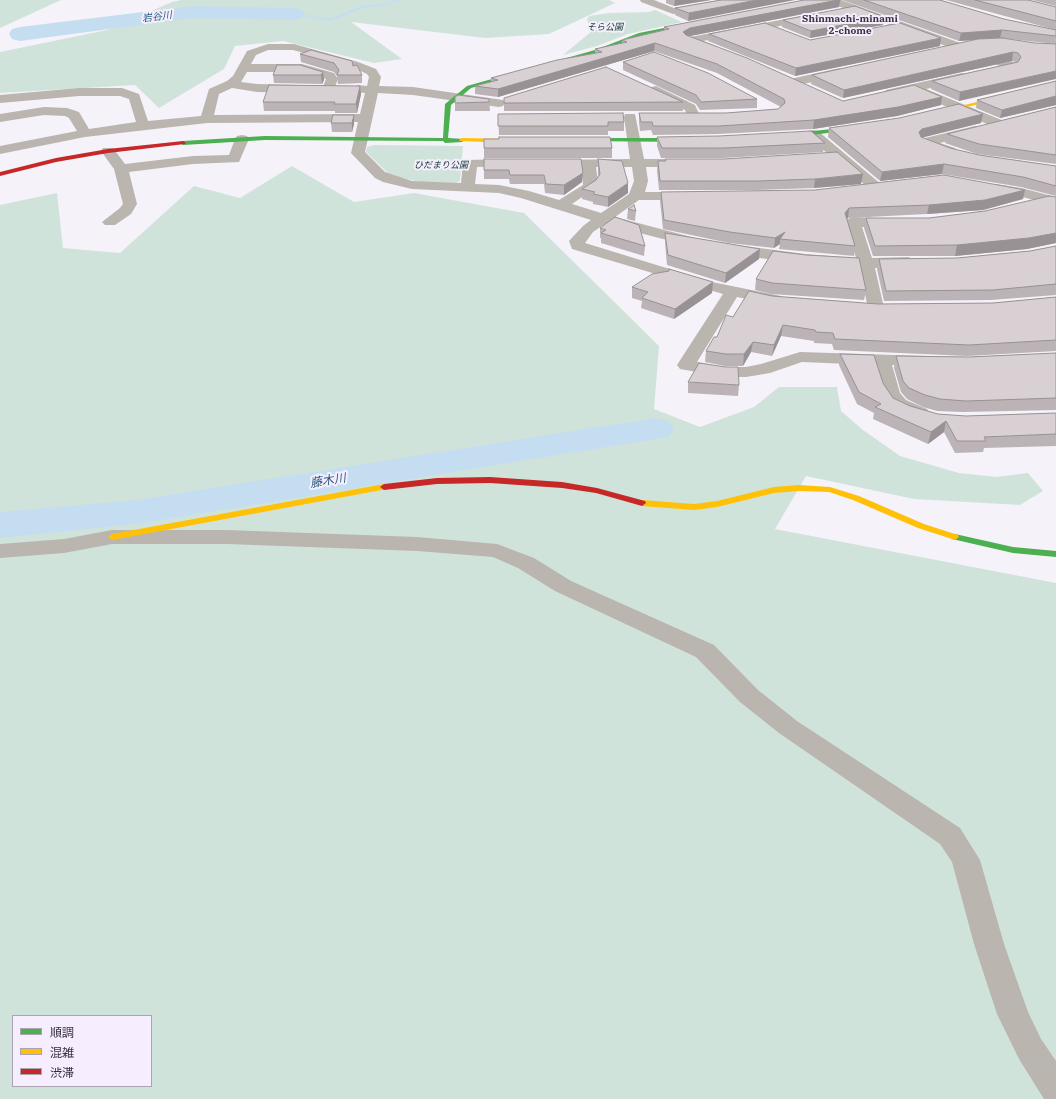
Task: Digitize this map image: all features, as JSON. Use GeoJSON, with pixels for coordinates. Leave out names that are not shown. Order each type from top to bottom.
{"type":"FeatureCollection","features":[{"type":"Feature","properties":{"kind":"street"},"geometry":{"type":"LineString","coordinates":[[645,0],[673,12],[739,0]]}},
{"type":"Feature","properties":{"kind":"street"},"geometry":{"type":"LineString","coordinates":[[832,0],[898,26],[1012,66],[989,71]]}},
{"type":"Feature","properties":{"kind":"street"},"geometry":{"type":"LineString","coordinates":[[693,8],[714,20],[743,30]]}},
{"type":"Feature","properties":{"kind":"street"},"geometry":{"type":"LineString","coordinates":[[723,52],[690,40],[854,9]]}},
{"type":"Feature","properties":{"kind":"street"},"geometry":{"type":"LineString","coordinates":[[445,141],[448,104],[469,87],[487,80],[597,51],[641,34],[714,20]]}},
{"type":"Feature","properties":{"kind":"street"},"geometry":{"type":"LineString","coordinates":[[765,26],[787,35]]}},
{"type":"Feature","properties":{"kind":"street"},"geometry":{"type":"LineString","coordinates":[[877,30],[898,26]]}},
{"type":"Feature","properties":{"kind":"street"},"geometry":{"type":"LineString","coordinates":[[937,51],[980,42]]}},
{"type":"Feature","properties":{"kind":"street"},"geometry":{"type":"LineString","coordinates":[[208,119],[213,92],[231,84],[245,68],[251,54],[260,49],[294,47],[354,64],[372,72],[375,77],[373,89],[358,153],[380,175],[388,179],[412,184],[468,186],[517,193],[667,237],[710,245],[805,259],[866,263],[925,262]]}},
{"type":"Feature","properties":{"kind":"street"},"geometry":{"type":"LineString","coordinates":[[245,68],[302,68],[330,76],[332,79],[328,89]]}},
{"type":"Feature","properties":{"kind":"street"},"geometry":{"type":"LineString","coordinates":[[815,92],[790,80],[854,69]]}},
{"type":"Feature","properties":{"kind":"street"},"geometry":{"type":"LineString","coordinates":[[878,96],[974,75]]}},
{"type":"Feature","properties":{"kind":"street"},"geometry":{"type":"LineString","coordinates":[[231,84],[257,88],[413,90],[499,103],[513,98]]}},
{"type":"Feature","properties":{"kind":"street"},"geometry":{"type":"LineString","coordinates":[[928,114],[1056,84]]}},
{"type":"Feature","properties":{"kind":"street"},"geometry":{"type":"LineString","coordinates":[[644,85],[691,108],[694,116]]}},
{"type":"Feature","properties":{"kind":"street"},"geometry":{"type":"LineString","coordinates":[[914,88],[999,124]]}},
{"type":"Feature","properties":{"kind":"street"},"geometry":{"type":"LineString","coordinates":[[0,99],[79,92],[122,92],[134,97],[143,125]]}},
{"type":"Feature","properties":{"kind":"street"},"geometry":{"type":"LineString","coordinates":[[497,117],[497,105],[499,103]]}},
{"type":"Feature","properties":{"kind":"street"},"geometry":{"type":"LineString","coordinates":[[0,118],[44,111],[67,112],[74,115],[85,133]]}},
{"type":"Feature","properties":{"kind":"street"},"geometry":{"type":"LineString","coordinates":[[678,116],[709,116]]}},
{"type":"Feature","properties":{"kind":"street"},"geometry":{"type":"LineString","coordinates":[[629,117],[635,140],[641,181],[636,196]]}},
{"type":"Feature","properties":{"kind":"street"},"geometry":{"type":"LineString","coordinates":[[0,150],[85,133],[143,125],[208,119],[366,118]]}},
{"type":"Feature","properties":{"kind":"street"},"geometry":{"type":"LineString","coordinates":[[962,155],[926,142],[1013,120]]}},
{"type":"Feature","properties":{"kind":"street"},"geometry":{"type":"LineString","coordinates":[[774,137],[813,134],[870,126]]}},
{"type":"Feature","properties":{"kind":"street"},"geometry":{"type":"LineString","coordinates":[[813,134],[838,156],[885,187],[856,190]]}},
{"type":"Feature","properties":{"kind":"street"},"geometry":{"type":"LineString","coordinates":[[0,174],[56,160],[108,152],[168,144],[242,139],[524,141]]}},
{"type":"Feature","properties":{"kind":"street"},"geometry":{"type":"LineString","coordinates":[[121,169],[193,160],[231,165],[242,139]]}},
{"type":"Feature","properties":{"kind":"street"},"geometry":{"type":"LineString","coordinates":[[571,140],[695,140]]}},
{"type":"Feature","properties":{"kind":"street"},"geometry":{"type":"LineString","coordinates":[[108,152],[121,169],[130,208],[110,222]]}},
{"type":"Feature","properties":{"kind":"street"},"geometry":{"type":"LineString","coordinates":[[822,157],[838,156]]}},
{"type":"Feature","properties":{"kind":"street"},"geometry":{"type":"LineString","coordinates":[[468,186],[470,163],[526,163]]}},
{"type":"Feature","properties":{"kind":"street"},"geometry":{"type":"LineString","coordinates":[[542,163],[700,163]]}},
{"type":"Feature","properties":{"kind":"street"},"geometry":{"type":"LineString","coordinates":[[561,205],[583,193],[588,188],[591,183],[589,163]]}},
{"type":"Feature","properties":{"kind":"street"},"geometry":{"type":"LineString","coordinates":[[982,186],[1021,192],[1052,200]]}},
{"type":"Feature","properties":{"kind":"street"},"geometry":{"type":"LineString","coordinates":[[706,196],[636,196],[588,229],[577,241],[578,246],[732,292],[794,302]]}},
{"type":"Feature","properties":{"kind":"street"},"geometry":{"type":"LineString","coordinates":[[1019,206],[1052,200]]}},
{"type":"Feature","properties":{"kind":"street"},"geometry":{"type":"LineString","coordinates":[[892,308],[868,308],[866,263],[853,222],[912,221]]}},
{"type":"Feature","properties":{"kind":"street"},"geometry":{"type":"LineString","coordinates":[[732,292],[686,365],[725,372],[746,372],[764,369],[800,356],[944,361]]}},
{"type":"Feature","properties":{"kind":"street"},"geometry":{"type":"LineString","coordinates":[[881,360],[891,394],[899,404],[916,412],[936,418]]}},
{"type":"Feature","properties":{"kind":"street"},"geometry":{"type":"LineString","coordinates":[[0,551],[64,546],[373,488],[437,481],[490,480],[562,485],[597,491],[647,504],[694,507],[717,504],[774,490],[799,488],[830,490],[856,498],[921,526],[965,540],[1012,550],[1056,554]]}},
{"type":"Feature","properties":{"kind":"street"},"geometry":{"type":"LineString","coordinates":[[112,537],[227,537],[417,544],[497,551],[526,563],[563,586],[705,651],[749,696],[788,727],[950,836],[966,860],[989,944],[1013,1014],[1030,1049],[1056,1089]]}},
{"type":"Feature","properties":{"kind":"green space"},"geometry":{"type":"Polygon","coordinates":[[[0,0],[61,0],[0,28],[0,0]]]}},
{"type":"Feature","properties":{"kind":"green space"},"geometry":{"type":"Polygon","coordinates":[[[181,0],[609,0],[615,3],[549,34],[485,38],[351,22],[402,59],[374,63],[283,41],[235,46],[224,69],[159,108],[135,85],[0,93],[0,52],[107,30],[172,2],[181,0]]]}},
{"type":"Feature","properties":{"kind":"green space","name":"そら公園"},"geometry":{"type":"Polygon","coordinates":[[[655,10],[682,22],[628,34],[597,46],[563,55],[592,31],[587,20],[589,16],[609,13],[649,12],[655,10]]]}},
{"type":"Feature","properties":{"kind":"green space","name":"ひだまり公園"},"geometry":{"type":"Polygon","coordinates":[[[374,145],[463,146],[460,181],[455,183],[420,182],[397,177],[388,173],[366,152],[367,147],[374,145]]]}},
{"type":"Feature","properties":{"kind":"green space"},"geometry":{"type":"Polygon","coordinates":[[[292,166],[354,202],[414,193],[524,213],[659,346],[654,409],[700,427],[754,407],[779,387],[837,387],[841,411],[863,430],[900,456],[959,473],[997,477],[1028,473],[1043,491],[1020,505],[914,499],[806,476],[775,529],[1056,583],[1056,1099],[0,1099],[0,205],[57,193],[63,248],[120,253],[194,186],[240,198],[292,166]]]}},
{"type":"Feature","properties":{"kind":"building"},"geometry":{"type":"Polygon","coordinates":[[[721,0],[757,0],[689,13],[675,8],[721,0]]]}},
{"type":"Feature","properties":{"kind":"building"},"geometry":{"type":"Polygon","coordinates":[[[804,0],[838,0],[690,28],[683,32],[686,35],[747,58],[843,101],[914,85],[942,97],[898,107],[814,120],[719,126],[653,126],[652,122],[641,122],[639,113],[726,113],[778,109],[785,103],[784,99],[717,64],[655,43],[498,89],[475,86],[498,80],[491,78],[557,60],[602,52],[595,49],[627,42],[622,40],[669,29],[664,27],[804,0]]]}},
{"type":"Feature","properties":{"kind":"building"},"geometry":{"type":"Polygon","coordinates":[[[864,0],[940,0],[1004,19],[1056,30],[1056,36],[1002,30],[961,33],[864,0]]]}},
{"type":"Feature","properties":{"kind":"building"},"geometry":{"type":"Polygon","coordinates":[[[975,0],[1028,0],[1056,7],[1056,21],[975,0]]]}},
{"type":"Feature","properties":{"kind":"building"},"geometry":{"type":"Polygon","coordinates":[[[855,6],[884,17],[811,31],[783,20],[855,6]]]}},
{"type":"Feature","properties":{"kind":"building"},"geometry":{"type":"Polygon","coordinates":[[[765,23],[810,40],[900,23],[941,38],[796,68],[709,34],[765,23]]]}},
{"type":"Feature","properties":{"kind":"building"},"geometry":{"type":"Polygon","coordinates":[[[1002,38],[1035,43],[1056,44],[1056,71],[960,92],[932,81],[1018,62],[1021,57],[1018,53],[1013,52],[844,90],[812,75],[978,39],[1002,38]]]}},
{"type":"Feature","properties":{"kind":"building"},"geometry":{"type":"Polygon","coordinates":[[[311,50],[352,61],[353,66],[357,65],[362,75],[337,75],[339,70],[334,63],[300,54],[311,50]]]}},
{"type":"Feature","properties":{"kind":"building"},"geometry":{"type":"Polygon","coordinates":[[[654,52],[708,73],[757,99],[701,102],[696,95],[623,62],[654,52]]]}},
{"type":"Feature","properties":{"kind":"building"},"geometry":{"type":"Polygon","coordinates":[[[277,65],[300,65],[323,72],[321,75],[273,75],[277,65]]]}},
{"type":"Feature","properties":{"kind":"building"},"geometry":{"type":"Polygon","coordinates":[[[606,67],[683,102],[504,103],[504,98],[606,67]]]}},
{"type":"Feature","properties":{"kind":"building"},"geometry":{"type":"Polygon","coordinates":[[[1056,81],[1056,96],[1002,110],[977,100],[1056,81]]]}},
{"type":"Feature","properties":{"kind":"building"},"geometry":{"type":"Polygon","coordinates":[[[269,85],[360,86],[356,104],[334,104],[335,102],[263,102],[269,85]]]}},
{"type":"Feature","properties":{"kind":"building"},"geometry":{"type":"Polygon","coordinates":[[[458,95],[489,99],[489,102],[455,103],[455,97],[458,95]]]}},
{"type":"Feature","properties":{"kind":"building"},"geometry":{"type":"Polygon","coordinates":[[[959,104],[983,114],[922,129],[919,132],[921,137],[950,148],[979,155],[1056,166],[1056,186],[1023,177],[944,164],[882,172],[829,128],[899,118],[959,104]]]}},
{"type":"Feature","properties":{"kind":"building"},"geometry":{"type":"Polygon","coordinates":[[[1056,107],[1056,155],[979,144],[947,134],[1056,107]]]}},
{"type":"Feature","properties":{"kind":"building"},"geometry":{"type":"Polygon","coordinates":[[[623,113],[624,122],[608,122],[608,126],[498,126],[498,114],[623,113]]]}},
{"type":"Feature","properties":{"kind":"building"},"geometry":{"type":"Polygon","coordinates":[[[333,115],[354,115],[352,123],[331,123],[333,115]]]}},
{"type":"Feature","properties":{"kind":"building"},"geometry":{"type":"Polygon","coordinates":[[[811,131],[825,143],[724,148],[662,148],[657,137],[719,136],[811,131]]]}},
{"type":"Feature","properties":{"kind":"building"},"geometry":{"type":"Polygon","coordinates":[[[499,137],[610,137],[612,148],[484,148],[484,139],[499,139],[499,137]]]}},
{"type":"Feature","properties":{"kind":"building"},"geometry":{"type":"Polygon","coordinates":[[[837,152],[863,174],[815,179],[758,181],[660,181],[658,161],[666,161],[665,159],[724,159],[837,152]]]}},
{"type":"Feature","properties":{"kind":"building"},"geometry":{"type":"Polygon","coordinates":[[[484,159],[581,159],[583,173],[564,185],[546,184],[544,175],[510,175],[509,170],[484,170],[484,159]]]}},
{"type":"Feature","properties":{"kind":"building"},"geometry":{"type":"Polygon","coordinates":[[[598,159],[622,161],[628,183],[608,197],[593,194],[595,192],[582,189],[596,180],[600,174],[598,159]]]}},
{"type":"Feature","properties":{"kind":"building"},"geometry":{"type":"Polygon","coordinates":[[[944,175],[1025,190],[985,200],[929,205],[849,208],[845,213],[855,246],[780,239],[785,232],[775,238],[730,232],[664,220],[661,192],[815,190],[944,175]]]}},
{"type":"Feature","properties":{"kind":"building"},"geometry":{"type":"Polygon","coordinates":[[[1049,196],[1056,197],[1056,233],[1029,238],[957,245],[875,246],[866,218],[929,218],[985,211],[1049,196]]]}},
{"type":"Feature","properties":{"kind":"building"},"geometry":{"type":"Polygon","coordinates":[[[634,205],[636,211],[628,209],[634,205]]]}},
{"type":"Feature","properties":{"kind":"building"},"geometry":{"type":"Polygon","coordinates":[[[615,217],[639,225],[645,246],[601,233],[606,230],[600,228],[615,217]]]}},
{"type":"Feature","properties":{"kind":"building"},"geometry":{"type":"Polygon","coordinates":[[[665,233],[760,249],[726,273],[668,255],[665,233]]]}},
{"type":"Feature","properties":{"kind":"building"},"geometry":{"type":"Polygon","coordinates":[[[1056,246],[1056,284],[993,290],[886,291],[879,259],[957,258],[1030,251],[1056,246]]]}},
{"type":"Feature","properties":{"kind":"building"},"geometry":{"type":"Polygon","coordinates":[[[773,251],[806,255],[859,258],[866,290],[772,283],[756,279],[773,251]]]}},
{"type":"Feature","properties":{"kind":"building"},"geometry":{"type":"Polygon","coordinates":[[[669,269],[713,282],[675,309],[642,298],[648,292],[632,287],[652,274],[669,271],[669,269]]]}},
{"type":"Feature","properties":{"kind":"building"},"geometry":{"type":"Polygon","coordinates":[[[749,291],[772,296],[878,304],[993,303],[1056,297],[1056,340],[969,345],[835,339],[833,333],[816,332],[815,330],[783,325],[774,345],[753,342],[744,354],[726,354],[706,351],[714,337],[717,337],[726,315],[733,317],[749,291]]]}},
{"type":"Feature","properties":{"kind":"building"},"geometry":{"type":"Polygon","coordinates":[[[1056,353],[1056,398],[966,401],[940,399],[925,395],[909,388],[903,381],[896,356],[969,357],[1056,353]]]}},
{"type":"Feature","properties":{"kind":"building"},"geometry":{"type":"Polygon","coordinates":[[[840,354],[874,355],[883,383],[893,398],[910,406],[938,414],[966,416],[1056,413],[1056,434],[984,437],[986,441],[957,441],[946,421],[931,432],[875,407],[881,404],[859,392],[840,354]]]}},
{"type":"Feature","properties":{"kind":"building"},"geometry":{"type":"Polygon","coordinates":[[[699,363],[726,367],[738,367],[739,385],[688,382],[699,363]]]}},
{"type":"Feature","properties":{"kind":"waterway"},"geometry":{"type":"LineString","coordinates":[[294,14],[330,20],[362,7],[383,5],[401,0]]}},
{"type":"Feature","properties":{"kind":"waterway","name":"岩谷川"},"geometry":{"type":"LineString","coordinates":[[20,34],[192,12],[294,14]]}},
{"type":"Feature","properties":{"kind":"waterway","name":"藤木川"},"geometry":{"type":"LineString","coordinates":[[0,525],[136,512],[655,429]]}},
{"type":"Feature","properties":{"kind":"traffic: fast"},"geometry":{"type":"LineString","coordinates":[[445,141],[448,104],[469,87],[597,51],[641,34],[694,23]]}},
{"type":"Feature","properties":{"kind":"traffic: fast"},"geometry":{"type":"LineString","coordinates":[[786,136],[859,128]]}},
{"type":"Feature","properties":{"kind":"traffic: fast"},"geometry":{"type":"LineString","coordinates":[[183,143],[265,138],[462,140]]}},
{"type":"Feature","properties":{"kind":"traffic: fast"},"geometry":{"type":"LineString","coordinates":[[580,140],[688,140]]}},
{"type":"Feature","properties":{"kind":"traffic: fast"},"geometry":{"type":"LineString","coordinates":[[955,537],[1013,550],[1056,554]]}},
{"type":"Feature","properties":{"kind":"traffic: slow"},"geometry":{"type":"LineString","coordinates":[[934,113],[1056,84]]}},
{"type":"Feature","properties":{"kind":"traffic: slow"},"geometry":{"type":"LineString","coordinates":[[462,140],[514,141]]}},
{"type":"Feature","properties":{"kind":"traffic: slow"},"geometry":{"type":"LineString","coordinates":[[112,537],[384,487]]}},
{"type":"Feature","properties":{"kind":"traffic: slow"},"geometry":{"type":"LineString","coordinates":[[642,503],[694,507],[717,504],[774,490],[799,488],[830,490],[856,498],[921,526],[955,537]]}},
{"type":"Feature","properties":{"kind":"traffic: jam"},"geometry":{"type":"LineString","coordinates":[[0,174],[56,160],[108,151],[183,143]]}},
{"type":"Feature","properties":{"kind":"traffic: jam"},"geometry":{"type":"LineString","coordinates":[[384,487],[437,481],[490,480],[562,485],[597,491],[642,503]]}},
{"type":"Feature","properties":{"kind":"district","name":"Shinmachi-minami 2-chome"},"geometry":{"type":"Point","coordinates":[850,24]}}]}
